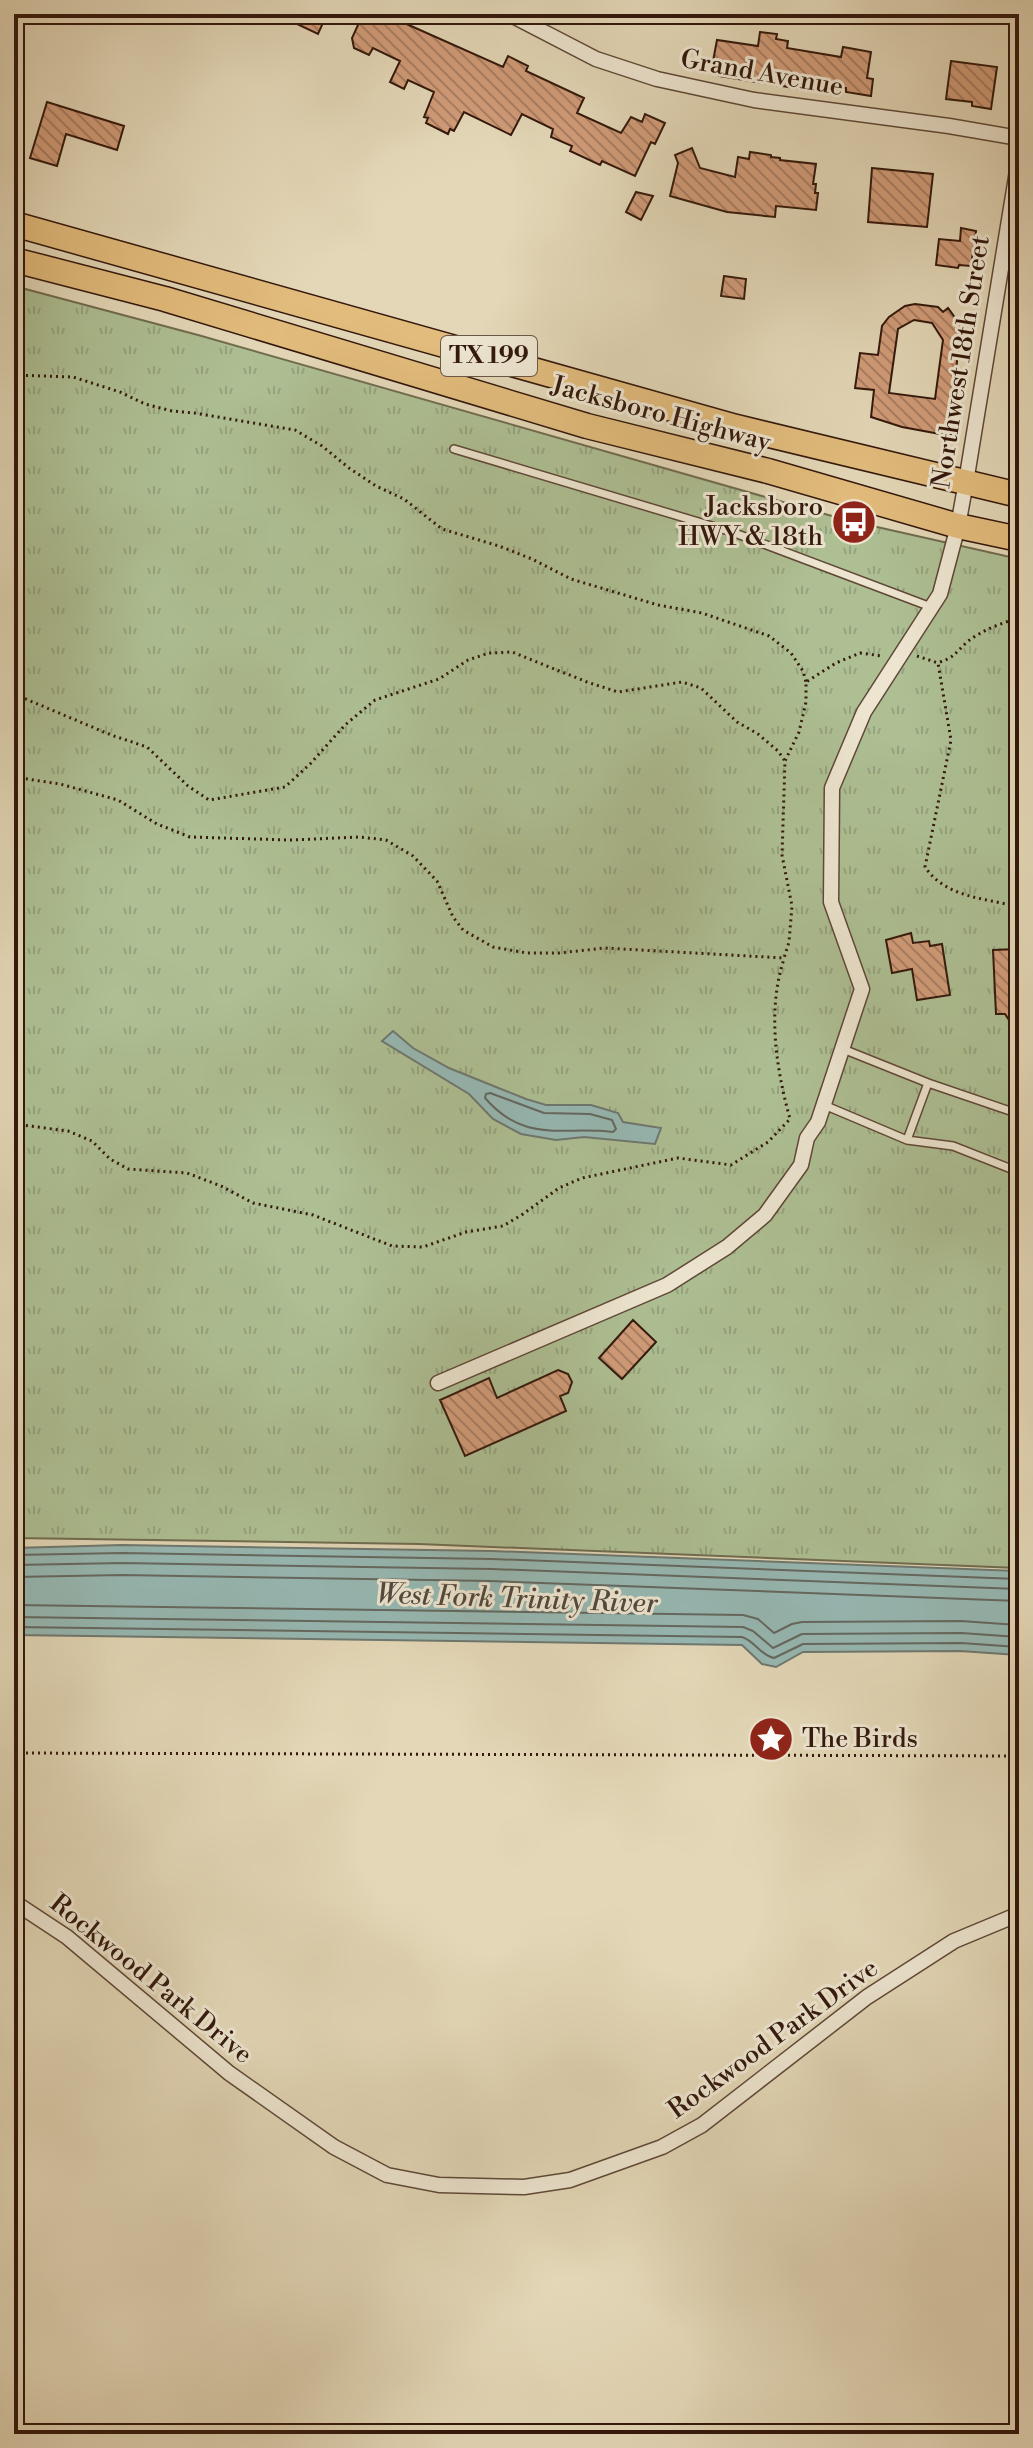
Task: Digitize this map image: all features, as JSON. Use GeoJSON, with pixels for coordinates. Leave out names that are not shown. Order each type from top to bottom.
{"type":"FeatureCollection","features":[{"type":"Feature","properties":{"kind":"main road","name":"Jacksboro Highway"},"geometry":{"type":"LineString","coordinates":[[14,224],[736,427],[1019,495]]}},
{"type":"Feature","properties":{"kind":"main road","name":"Jacksboro Highway"},"geometry":{"type":"LineString","coordinates":[[14,260],[202,310],[587,426],[768,471],[958,526],[1019,539]]}},
{"type":"Feature","properties":{"kind":"main road"},"geometry":{"type":"LineString","coordinates":[[202,310],[213,279]]}},
{"type":"Feature","properties":{"kind":"street","name":"Grand Avenue"},"geometry":{"type":"LineString","coordinates":[[509,14],[596,59],[657,79],[754,100],[1019,138]]}},
{"type":"Feature","properties":{"kind":"street","name":"Northwest 18th Street"},"geometry":{"type":"LineString","coordinates":[[438,1383],[667,1285],[727,1247],[765,1215],[801,1165],[807,1138],[818,1122],[862,989],[831,902],[832,788],[864,712],[940,594],[966,482],[1019,159]]}},
{"type":"Feature","properties":{"kind":"street","name":"Rockwood Park Drive"},"geometry":{"type":"LineString","coordinates":[[14,1902],[67,1937],[229,2073],[334,2147],[387,2175],[439,2185],[524,2187],[570,2180],[662,2147],[702,2125],[867,1997],[954,1941],[1019,1914]]}},
{"type":"Feature","properties":{"kind":"lane"},"geometry":{"type":"LineString","coordinates":[[454,449],[732,532],[931,607]]}},
{"type":"Feature","properties":{"kind":"lane"},"geometry":{"type":"LineString","coordinates":[[843,1049],[928,1083],[1019,1114]]}},
{"type":"Feature","properties":{"kind":"lane"},"geometry":{"type":"LineString","coordinates":[[907,1140],[928,1083]]}},
{"type":"Feature","properties":{"kind":"lane"},"geometry":{"type":"LineString","coordinates":[[824,1105],[907,1140],[953,1146],[1019,1172]]}},
{"type":"Feature","properties":{"kind":"path"},"geometry":{"type":"LineString","coordinates":[[14,375],[73,377],[172,411],[295,430],[376,486],[404,499],[442,529],[499,546],[571,579],[658,605],[702,613],[769,636],[791,653],[806,682],[806,702],[799,732],[785,761],[782,855],[792,906],[789,942],[778,978],[776,1052],[781,1088],[790,1119],[768,1142],[731,1165],[678,1158],[582,1178],[559,1188],[503,1226],[466,1232],[423,1247],[392,1246],[313,1215],[253,1203],[187,1173],[128,1169],[110,1159],[92,1141],[68,1131],[14,1124]]}},
{"type":"Feature","properties":{"kind":"path"},"geometry":{"type":"LineString","coordinates":[[806,682],[836,663],[860,653],[918,656],[938,663],[953,657],[967,641],[1001,623],[1019,618]]}},
{"type":"Feature","properties":{"kind":"path"},"geometry":{"type":"LineString","coordinates":[[14,694],[147,747],[188,786],[209,800],[285,787],[345,725],[375,700],[439,679],[468,660],[489,653],[512,652],[618,692],[682,682],[701,688],[737,722],[778,751],[785,761]]}},
{"type":"Feature","properties":{"kind":"path"},"geometry":{"type":"LineString","coordinates":[[938,663],[951,740],[925,867],[935,881],[957,893],[1019,907]]}},
{"type":"Feature","properties":{"kind":"path"},"geometry":{"type":"LineString","coordinates":[[14,777],[60,784],[118,800],[157,824],[190,837],[290,840],[360,837],[386,840],[413,856],[437,881],[453,917],[463,930],[493,947],[527,953],[605,948],[784,958]]}},
{"type":"Feature","properties":{"kind":"path"},"geometry":{"type":"LineString","coordinates":[[14,1753],[1019,1756]]}},
{"type":"Feature","properties":{"kind":"green space"},"geometry":{"type":"Polygon","coordinates":[[[14,286],[198,335],[846,520],[1019,559],[1019,1568],[419,1544],[14,1538],[14,286]]]}},
{"type":"Feature","properties":{"kind":"water"},"geometry":{"type":"Polygon","coordinates":[[[393,1031],[413,1048],[449,1068],[526,1099],[546,1105],[591,1105],[618,1113],[623,1122],[661,1128],[655,1144],[584,1137],[556,1140],[521,1134],[493,1119],[469,1094],[382,1041],[393,1031]]]}},
{"type":"Feature","properties":{"kind":"water","name":"West Fork Trinity River"},"geometry":{"type":"Polygon","coordinates":[[[122,1545],[492,1551],[1019,1571],[1019,1655],[960,1651],[803,1652],[776,1667],[762,1664],[742,1645],[14,1635],[14,1548],[122,1545]]]}},
{"type":"Feature","properties":{"kind":"building"},"geometry":{"type":"Polygon","coordinates":[[[276,14],[327,14],[318,34],[276,14]]]}},
{"type":"Feature","properties":{"kind":"building"},"geometry":{"type":"Polygon","coordinates":[[[363,14],[393,14],[404,19],[402,22],[503,67],[508,56],[528,66],[526,71],[584,98],[577,113],[621,133],[631,117],[642,122],[645,114],[665,123],[655,144],[651,142],[635,176],[570,151],[572,146],[551,137],[553,129],[522,114],[511,135],[464,112],[454,131],[450,129],[448,134],[426,123],[428,118],[424,117],[434,92],[408,80],[404,89],[390,82],[400,61],[373,48],[369,55],[354,48],[352,38],[363,14]]]}},
{"type":"Feature","properties":{"kind":"building"},"geometry":{"type":"Polygon","coordinates":[[[760,32],[777,34],[776,39],[788,41],[787,48],[841,57],[843,47],[871,52],[867,78],[873,79],[871,96],[809,81],[807,90],[719,76],[720,73],[711,72],[717,40],[758,46],[760,32]]]}},
{"type":"Feature","properties":{"kind":"building"},"geometry":{"type":"Polygon","coordinates":[[[951,61],[997,67],[991,109],[972,106],[972,102],[946,99],[951,61]]]}},
{"type":"Feature","properties":{"kind":"building"},"geometry":{"type":"Polygon","coordinates":[[[47,102],[124,126],[117,150],[66,134],[57,166],[30,158],[47,102]]]}},
{"type":"Feature","properties":{"kind":"building"},"geometry":{"type":"Polygon","coordinates":[[[692,148],[700,168],[735,177],[738,157],[749,159],[750,152],[771,155],[780,160],[816,164],[813,184],[816,184],[815,193],[818,193],[816,210],[776,206],[775,217],[727,212],[670,196],[678,163],[675,155],[692,148]]]}},
{"type":"Feature","properties":{"kind":"building"},"geometry":{"type":"Polygon","coordinates":[[[872,168],[933,174],[927,227],[868,222],[872,168]]]}},
{"type":"Feature","properties":{"kind":"building"},"geometry":{"type":"Polygon","coordinates":[[[636,192],[653,196],[641,220],[626,212],[636,192]]]}},
{"type":"Feature","properties":{"kind":"building"},"geometry":{"type":"Polygon","coordinates":[[[961,228],[976,231],[971,266],[936,265],[939,239],[960,241],[961,228]]]}},
{"type":"Feature","properties":{"kind":"building"},"geometry":{"type":"Polygon","coordinates":[[[724,276],[746,279],[744,299],[721,296],[724,276]]]}},
{"type":"Feature","properties":{"kind":"building"},"geometry":{"type":"Polygon","coordinates":[[[905,306],[938,307],[943,312],[948,308],[961,326],[955,379],[959,380],[951,436],[902,427],[871,417],[874,390],[855,388],[860,353],[878,355],[882,326],[905,306]],[[914,320],[898,329],[889,393],[935,399],[943,340],[932,323],[914,320]]]}},
{"type":"Feature","properties":{"kind":"building"},"geometry":{"type":"Polygon","coordinates":[[[911,933],[913,943],[929,941],[930,946],[942,944],[950,995],[917,1000],[912,969],[892,973],[886,940],[911,933]]]}},
{"type":"Feature","properties":{"kind":"building"},"geometry":{"type":"Polygon","coordinates":[[[1019,949],[1019,1035],[1005,1014],[996,1014],[993,950],[1019,949]]]}},
{"type":"Feature","properties":{"kind":"building"},"geometry":{"type":"Polygon","coordinates":[[[633,1320],[656,1342],[622,1379],[599,1358],[633,1320]]]}},
{"type":"Feature","properties":{"kind":"building"},"geometry":{"type":"Polygon","coordinates":[[[558,1370],[568,1374],[572,1382],[568,1393],[560,1396],[566,1411],[465,1456],[440,1400],[489,1378],[497,1398],[558,1370]]]}},
{"type":"Feature","properties":{"kind":"place","name":"Jacksboro HWY & 18th"},"geometry":{"type":"Point","coordinates":[854,522]}},
{"type":"Feature","properties":{"kind":"place","name":"The Birds"},"geometry":{"type":"Point","coordinates":[771,1739]}}]}
